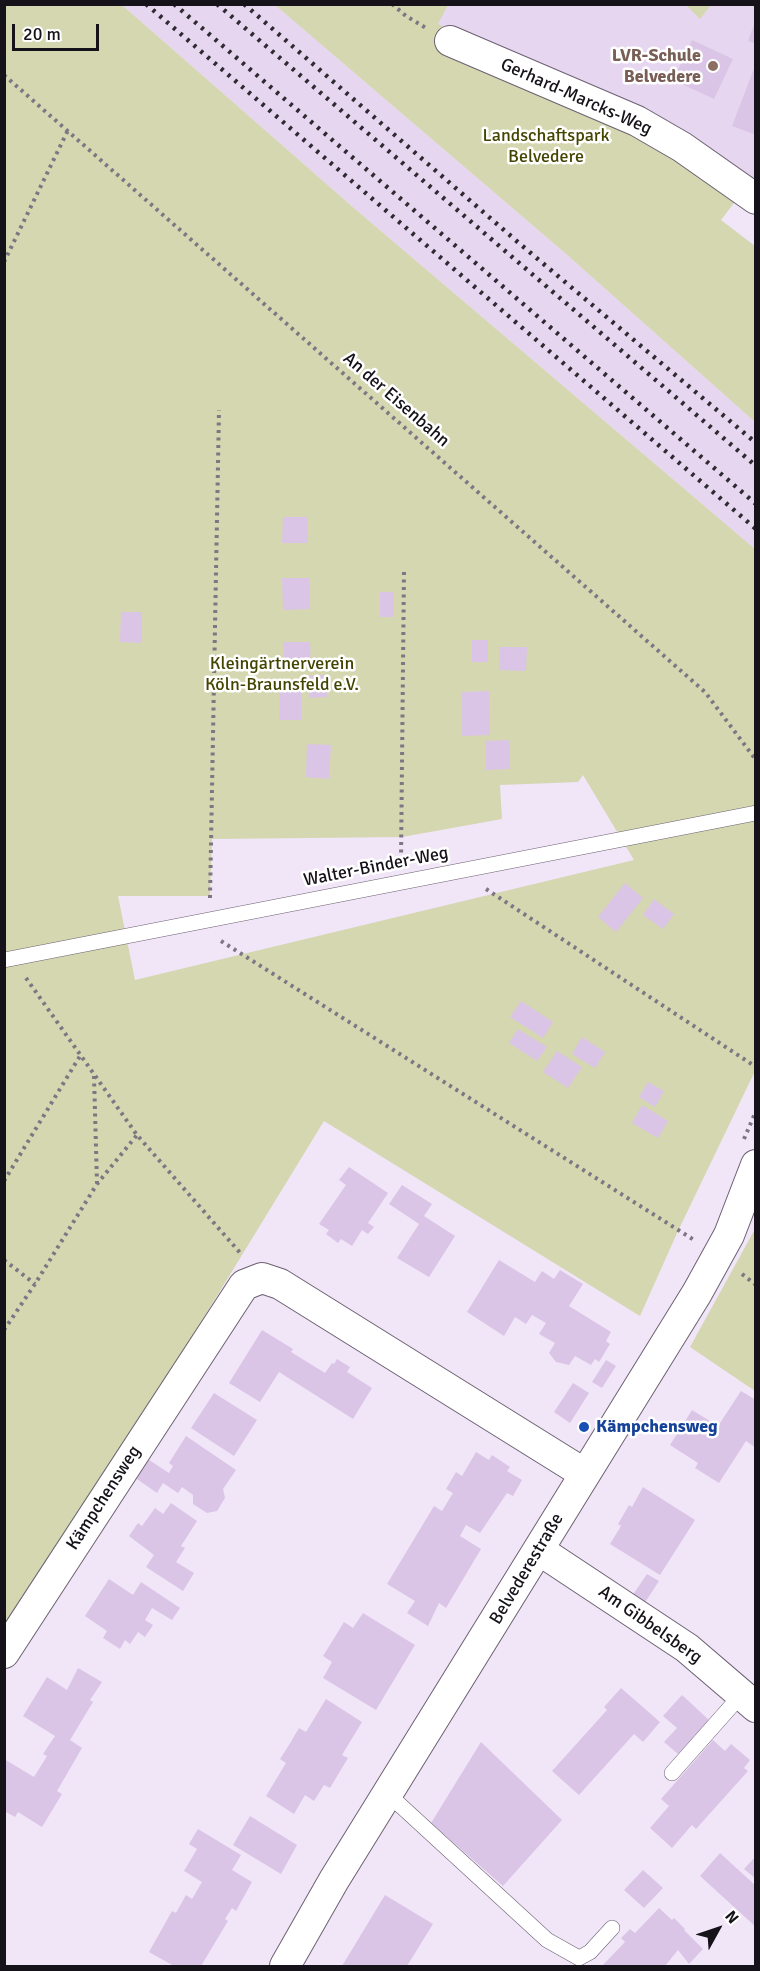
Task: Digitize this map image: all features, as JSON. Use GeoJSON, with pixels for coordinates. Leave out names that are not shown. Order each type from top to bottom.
{"type":"FeatureCollection","features":[{"type":"Feature","properties":{"kind":"street","name":"Gerhard-Marcks-Weg"},"geometry":{"type":"LineString","coordinates":[[450,41],[638,121],[682,147],[756,199]]}},
{"type":"Feature","properties":{"kind":"street","name":"Belvederestraße"},"geometry":{"type":"LineString","coordinates":[[285,1966],[334,1880],[697,1293],[729,1235],[756,1165]]}},
{"type":"Feature","properties":{"kind":"street"},"geometry":{"type":"LineString","coordinates":[[262,1278],[280,1284],[585,1474]]}},
{"type":"Feature","properties":{"kind":"street","name":"Kämpchensweg"},"geometry":{"type":"LineString","coordinates":[[4,1653],[244,1285],[262,1278]]}},
{"type":"Feature","properties":{"kind":"street","name":"Am Gibbelsberg"},"geometry":{"type":"LineString","coordinates":[[539,1550],[687,1648],[749,1700]]}},
{"type":"Feature","properties":{"kind":"lane","name":"Walter-Binder-Weg"},"geometry":{"type":"LineString","coordinates":[[7,959],[756,813]]}},
{"type":"Feature","properties":{"kind":"lane"},"geometry":{"type":"LineString","coordinates":[[672,1773],[749,1700]]}},
{"type":"Feature","properties":{"kind":"lane"},"geometry":{"type":"LineString","coordinates":[[388,1794],[547,1940],[579,1958],[590,1952],[612,1929]]}},
{"type":"Feature","properties":{"kind":"path"},"geometry":{"type":"LineString","coordinates":[[392,4],[406,16],[450,41]]}},
{"type":"Feature","properties":{"kind":"path","name":"An der Eisenbahn"},"geometry":{"type":"LineString","coordinates":[[4,75],[705,692],[756,760]]}},
{"type":"Feature","properties":{"kind":"path"},"geometry":{"type":"LineString","coordinates":[[4,262],[68,130]]}},
{"type":"Feature","properties":{"kind":"path"},"geometry":{"type":"LineString","coordinates":[[210,919],[219,410]]}},
{"type":"Feature","properties":{"kind":"path"},"geometry":{"type":"LineString","coordinates":[[401,882],[404,570]]}},
{"type":"Feature","properties":{"kind":"path"},"geometry":{"type":"LineString","coordinates":[[458,871],[756,1067]]}},
{"type":"Feature","properties":{"kind":"path"},"geometry":{"type":"LineString","coordinates":[[193,923],[718,1255]]}},
{"type":"Feature","properties":{"kind":"path"},"geometry":{"type":"LineString","coordinates":[[7,959],[32,985],[137,1136],[262,1278]]}},
{"type":"Feature","properties":{"kind":"path"},"geometry":{"type":"LineString","coordinates":[[4,1181],[80,1056]]}},
{"type":"Feature","properties":{"kind":"path"},"geometry":{"type":"LineString","coordinates":[[94,1075],[97,1184]]}},
{"type":"Feature","properties":{"kind":"path"},"geometry":{"type":"LineString","coordinates":[[4,1330],[36,1284],[97,1184],[137,1136]]}},
{"type":"Feature","properties":{"kind":"path"},"geometry":{"type":"LineString","coordinates":[[4,1260],[36,1284]]}},
{"type":"Feature","properties":{"kind":"shaded area"},"geometry":{"type":"Polygon","coordinates":[[[122,5],[275,5],[565,253],[755,422],[755,549],[355,209],[122,5]]]}},
{"type":"Feature","properties":{"kind":"shaded area"},"geometry":{"type":"Polygon","coordinates":[[[448,5],[686,5],[700,18],[711,5],[755,5],[755,195],[437,24],[448,5]]]}},
{"type":"Feature","properties":{"kind":"green space","name":"Kleingärtnerverein Köln-Braunsfeld e.V."},"geometry":{"type":"Polygon","coordinates":[[[5,5],[122,5],[355,209],[755,549],[755,1071],[640,1316],[324,1121],[5,1642],[5,5]],[[583,775],[578,782],[500,785],[502,819],[402,837],[212,839],[210,896],[118,896],[135,980],[634,860],[583,775]]]}},
{"type":"Feature","properties":{"kind":"green space","name":"Landschaftspark Belvedere"},"geometry":{"type":"Polygon","coordinates":[[[275,5],[448,5],[438,24],[641,113],[737,199],[721,220],[755,246],[755,422],[565,253],[275,5]]]}},
{"type":"Feature","properties":{"kind":"green space"},"geometry":{"type":"Polygon","coordinates":[[[686,5],[711,5],[700,19],[686,5]]]}},
{"type":"Feature","properties":{"kind":"green space"},"geometry":{"type":"Polygon","coordinates":[[[755,1229],[756,1391],[690,1347],[755,1229]]]}},
{"type":"Feature","properties":{"kind":"building"},"geometry":{"type":"Polygon","coordinates":[[[756,22],[756,44],[748,41],[756,22]]]}},
{"type":"Feature","properties":{"kind":"building"},"geometry":{"type":"Polygon","coordinates":[[[692,40],[733,59],[714,99],[673,80],[692,40]]]}},
{"type":"Feature","properties":{"kind":"building"},"geometry":{"type":"Polygon","coordinates":[[[756,66],[756,135],[732,126],[756,66]]]}},
{"type":"Feature","properties":{"kind":"building"},"geometry":{"type":"Polygon","coordinates":[[[283,517],[308,517],[308,543],[282,543],[283,517]]]}},
{"type":"Feature","properties":{"kind":"building"},"geometry":{"type":"Polygon","coordinates":[[[282,578],[309,578],[310,609],[283,610],[282,578]]]}},
{"type":"Feature","properties":{"kind":"building"},"geometry":{"type":"Polygon","coordinates":[[[380,592],[394,592],[394,617],[380,617],[380,592]]]}},
{"type":"Feature","properties":{"kind":"building"},"geometry":{"type":"Polygon","coordinates":[[[121,612],[142,612],[142,643],[120,642],[121,612]]]}},
{"type":"Feature","properties":{"kind":"building"},"geometry":{"type":"Polygon","coordinates":[[[472,640],[488,640],[488,662],[472,662],[472,640]]]}},
{"type":"Feature","properties":{"kind":"building"},"geometry":{"type":"Polygon","coordinates":[[[283,642],[310,642],[311,666],[284,667],[283,642]]]}},
{"type":"Feature","properties":{"kind":"building"},"geometry":{"type":"Polygon","coordinates":[[[499,647],[527,647],[526,671],[499,670],[499,647]]]}},
{"type":"Feature","properties":{"kind":"building"},"geometry":{"type":"Polygon","coordinates":[[[326,675],[327,697],[309,698],[308,676],[326,675]]]}},
{"type":"Feature","properties":{"kind":"building"},"geometry":{"type":"Polygon","coordinates":[[[280,687],[301,688],[301,720],[279,720],[280,687]]]}},
{"type":"Feature","properties":{"kind":"building"},"geometry":{"type":"Polygon","coordinates":[[[489,691],[490,735],[462,736],[461,692],[489,691]]]}},
{"type":"Feature","properties":{"kind":"building"},"geometry":{"type":"Polygon","coordinates":[[[509,740],[510,769],[486,770],[485,741],[509,740]]]}},
{"type":"Feature","properties":{"kind":"building"},"geometry":{"type":"Polygon","coordinates":[[[307,744],[331,745],[329,779],[306,777],[307,744]]]}},
{"type":"Feature","properties":{"kind":"building"},"geometry":{"type":"Polygon","coordinates":[[[625,883],[643,898],[616,932],[598,917],[625,883]]]}},
{"type":"Feature","properties":{"kind":"building"},"geometry":{"type":"Polygon","coordinates":[[[654,899],[674,914],[663,929],[643,915],[654,899]]]}},
{"type":"Feature","properties":{"kind":"building"},"geometry":{"type":"Polygon","coordinates":[[[521,1001],[553,1022],[543,1038],[510,1017],[521,1001]]]}},
{"type":"Feature","properties":{"kind":"building"},"geometry":{"type":"Polygon","coordinates":[[[518,1029],[547,1047],[537,1061],[509,1043],[518,1029]]]}},
{"type":"Feature","properties":{"kind":"building"},"geometry":{"type":"Polygon","coordinates":[[[582,1037],[605,1052],[595,1068],[572,1054],[582,1037]]]}},
{"type":"Feature","properties":{"kind":"building"},"geometry":{"type":"Polygon","coordinates":[[[557,1051],[582,1067],[568,1088],[543,1072],[557,1051]]]}},
{"type":"Feature","properties":{"kind":"building"},"geometry":{"type":"Polygon","coordinates":[[[648,1082],[664,1091],[655,1107],[639,1097],[648,1082]]]}},
{"type":"Feature","properties":{"kind":"building"},"geometry":{"type":"Polygon","coordinates":[[[642,1105],[668,1121],[658,1138],[632,1123],[642,1105]]]}},
{"type":"Feature","properties":{"kind":"building"},"geometry":{"type":"Polygon","coordinates":[[[349,1167],[388,1193],[368,1223],[374,1227],[368,1234],[362,1230],[352,1246],[341,1239],[338,1243],[326,1234],[329,1230],[319,1224],[346,1185],[339,1180],[349,1167]]]}},
{"type":"Feature","properties":{"kind":"building"},"geometry":{"type":"Polygon","coordinates":[[[402,1185],[432,1204],[424,1216],[455,1236],[429,1277],[397,1258],[419,1224],[389,1204],[402,1185]]]}},
{"type":"Feature","properties":{"kind":"building"},"geometry":{"type":"Polygon","coordinates":[[[499,1260],[535,1282],[542,1271],[554,1279],[560,1270],[583,1284],[569,1306],[611,1332],[606,1341],[610,1344],[599,1362],[595,1359],[591,1365],[575,1356],[569,1365],[556,1362],[549,1353],[555,1343],[539,1334],[546,1323],[532,1315],[526,1324],[515,1317],[504,1336],[467,1312],[499,1260]]]}},
{"type":"Feature","properties":{"kind":"building"},"geometry":{"type":"Polygon","coordinates":[[[262,1330],[293,1349],[291,1352],[325,1373],[337,1359],[350,1367],[347,1372],[372,1388],[353,1419],[279,1372],[260,1402],[229,1383],[262,1330]]]}},
{"type":"Feature","properties":{"kind":"building"},"geometry":{"type":"Polygon","coordinates":[[[606,1360],[616,1366],[602,1388],[592,1382],[606,1360]]]}},
{"type":"Feature","properties":{"kind":"building"},"geometry":{"type":"Polygon","coordinates":[[[573,1383],[589,1393],[570,1423],[554,1412],[573,1383]]]}},
{"type":"Feature","properties":{"kind":"building"},"geometry":{"type":"Polygon","coordinates":[[[741,1391],[756,1400],[756,1448],[746,1441],[719,1483],[695,1468],[698,1463],[670,1445],[692,1410],[718,1426],[741,1391]]]}},
{"type":"Feature","properties":{"kind":"building"},"geometry":{"type":"Polygon","coordinates":[[[214,1393],[257,1420],[234,1456],[191,1428],[214,1393]]]}},
{"type":"Feature","properties":{"kind":"building"},"geometry":{"type":"Polygon","coordinates":[[[186,1436],[236,1470],[223,1489],[225,1498],[217,1511],[207,1513],[193,1504],[193,1495],[182,1487],[178,1493],[163,1483],[157,1493],[134,1477],[146,1458],[169,1473],[173,1466],[169,1463],[186,1436]]]}},
{"type":"Feature","properties":{"kind":"building"},"geometry":{"type":"Polygon","coordinates":[[[476,1452],[489,1460],[492,1455],[510,1467],[507,1471],[522,1480],[513,1496],[507,1493],[480,1533],[466,1525],[460,1536],[481,1549],[446,1608],[439,1603],[428,1626],[407,1613],[415,1601],[387,1584],[434,1506],[442,1511],[453,1493],[446,1489],[456,1472],[462,1476],[476,1452]]]}},
{"type":"Feature","properties":{"kind":"building"},"geometry":{"type":"Polygon","coordinates":[[[643,1487],[695,1520],[660,1575],[610,1544],[621,1526],[618,1524],[629,1505],[632,1507],[643,1487]]]}},
{"type":"Feature","properties":{"kind":"building"},"geometry":{"type":"Polygon","coordinates":[[[171,1503],[197,1521],[181,1546],[185,1548],[176,1562],[194,1573],[183,1591],[146,1567],[154,1555],[129,1536],[138,1523],[142,1526],[155,1508],[163,1514],[171,1503]]]}},
{"type":"Feature","properties":{"kind":"building"},"geometry":{"type":"Polygon","coordinates":[[[647,1574],[659,1581],[644,1604],[632,1596],[647,1574]]]}},
{"type":"Feature","properties":{"kind":"building"},"geometry":{"type":"Polygon","coordinates":[[[109,1579],[133,1595],[141,1582],[180,1608],[172,1620],[152,1608],[145,1620],[153,1625],[145,1637],[138,1632],[130,1644],[125,1640],[120,1649],[103,1638],[107,1631],[85,1616],[109,1579]]]}},
{"type":"Feature","properties":{"kind":"building"},"geometry":{"type":"Polygon","coordinates":[[[363,1613],[415,1645],[376,1710],[323,1678],[332,1662],[323,1656],[344,1622],[353,1628],[363,1613]]]}},
{"type":"Feature","properties":{"kind":"building"},"geometry":{"type":"Polygon","coordinates":[[[78,1668],[102,1682],[90,1700],[93,1702],[70,1740],[82,1748],[57,1791],[62,1794],[42,1827],[18,1812],[15,1817],[4,1811],[4,1759],[34,1777],[47,1756],[43,1754],[55,1736],[23,1716],[47,1677],[67,1690],[78,1668]]]}},
{"type":"Feature","properties":{"kind":"building"},"geometry":{"type":"Polygon","coordinates":[[[621,1688],[660,1722],[643,1742],[634,1734],[579,1795],[552,1771],[607,1710],[604,1707],[621,1688]]]}},
{"type":"Feature","properties":{"kind":"building"},"geometry":{"type":"Polygon","coordinates":[[[682,1695],[709,1720],[678,1754],[664,1742],[677,1728],[663,1716],[682,1695]]]}},
{"type":"Feature","properties":{"kind":"building"},"geometry":{"type":"Polygon","coordinates":[[[326,1699],[362,1722],[342,1755],[348,1758],[330,1788],[324,1785],[314,1801],[305,1795],[294,1814],[266,1796],[286,1763],[280,1759],[299,1728],[306,1732],[326,1699]]]}},
{"type":"Feature","properties":{"kind":"building"},"geometry":{"type":"Polygon","coordinates":[[[713,1740],[725,1751],[731,1744],[750,1760],[744,1768],[748,1771],[696,1829],[692,1825],[672,1848],[650,1828],[669,1806],[661,1799],[713,1740]]]}},
{"type":"Feature","properties":{"kind":"building"},"geometry":{"type":"Polygon","coordinates":[[[481,1742],[562,1820],[503,1886],[431,1823],[481,1742]]]}},
{"type":"Feature","properties":{"kind":"building"},"geometry":{"type":"Polygon","coordinates":[[[250,1816],[297,1845],[281,1874],[233,1845],[250,1816]]]}},
{"type":"Feature","properties":{"kind":"building"},"geometry":{"type":"Polygon","coordinates":[[[198,1829],[241,1855],[232,1870],[252,1882],[236,1911],[232,1908],[225,1919],[228,1921],[201,1966],[174,1966],[149,1952],[172,1911],[176,1913],[186,1895],[192,1899],[202,1882],[184,1871],[197,1849],[189,1844],[198,1829]]]}},
{"type":"Feature","properties":{"kind":"building"},"geometry":{"type":"Polygon","coordinates":[[[720,1853],[756,1886],[756,1927],[700,1876],[720,1853]]]}},
{"type":"Feature","properties":{"kind":"building"},"geometry":{"type":"Polygon","coordinates":[[[756,1856],[756,1879],[744,1869],[756,1856]]]}},
{"type":"Feature","properties":{"kind":"building"},"geometry":{"type":"Polygon","coordinates":[[[643,1870],[663,1888],[644,1908],[624,1890],[643,1870]]]}},
{"type":"Feature","properties":{"kind":"building"},"geometry":{"type":"Polygon","coordinates":[[[385,1895],[433,1924],[407,1966],[342,1966],[385,1895]]]}},
{"type":"Feature","properties":{"kind":"building"},"geometry":{"type":"Polygon","coordinates":[[[659,1908],[672,1920],[674,1918],[703,1949],[689,1964],[678,1950],[665,1966],[602,1966],[625,1942],[621,1938],[630,1929],[635,1933],[659,1908]]]}},
{"type":"Feature","properties":{"kind":"railway"},"geometry":{"type":"LineString","coordinates":[[146,4],[756,529]]}},
{"type":"Feature","properties":{"kind":"railway"},"geometry":{"type":"LineString","coordinates":[[174,4],[756,504]]}},
{"type":"Feature","properties":{"kind":"railway"},"geometry":{"type":"LineString","coordinates":[[217,4],[756,466]]}},
{"type":"Feature","properties":{"kind":"railway"},"geometry":{"type":"LineString","coordinates":[[244,4],[520,244],[756,443]]}},
{"type":"Feature","properties":{"kind":"place","name":"LVR-Schule Belvedere"},"geometry":{"type":"Point","coordinates":[713,66]}},
{"type":"Feature","properties":{"kind":"place","name":"Kämpchensweg"},"geometry":{"type":"Point","coordinates":[584,1427]}}]}
